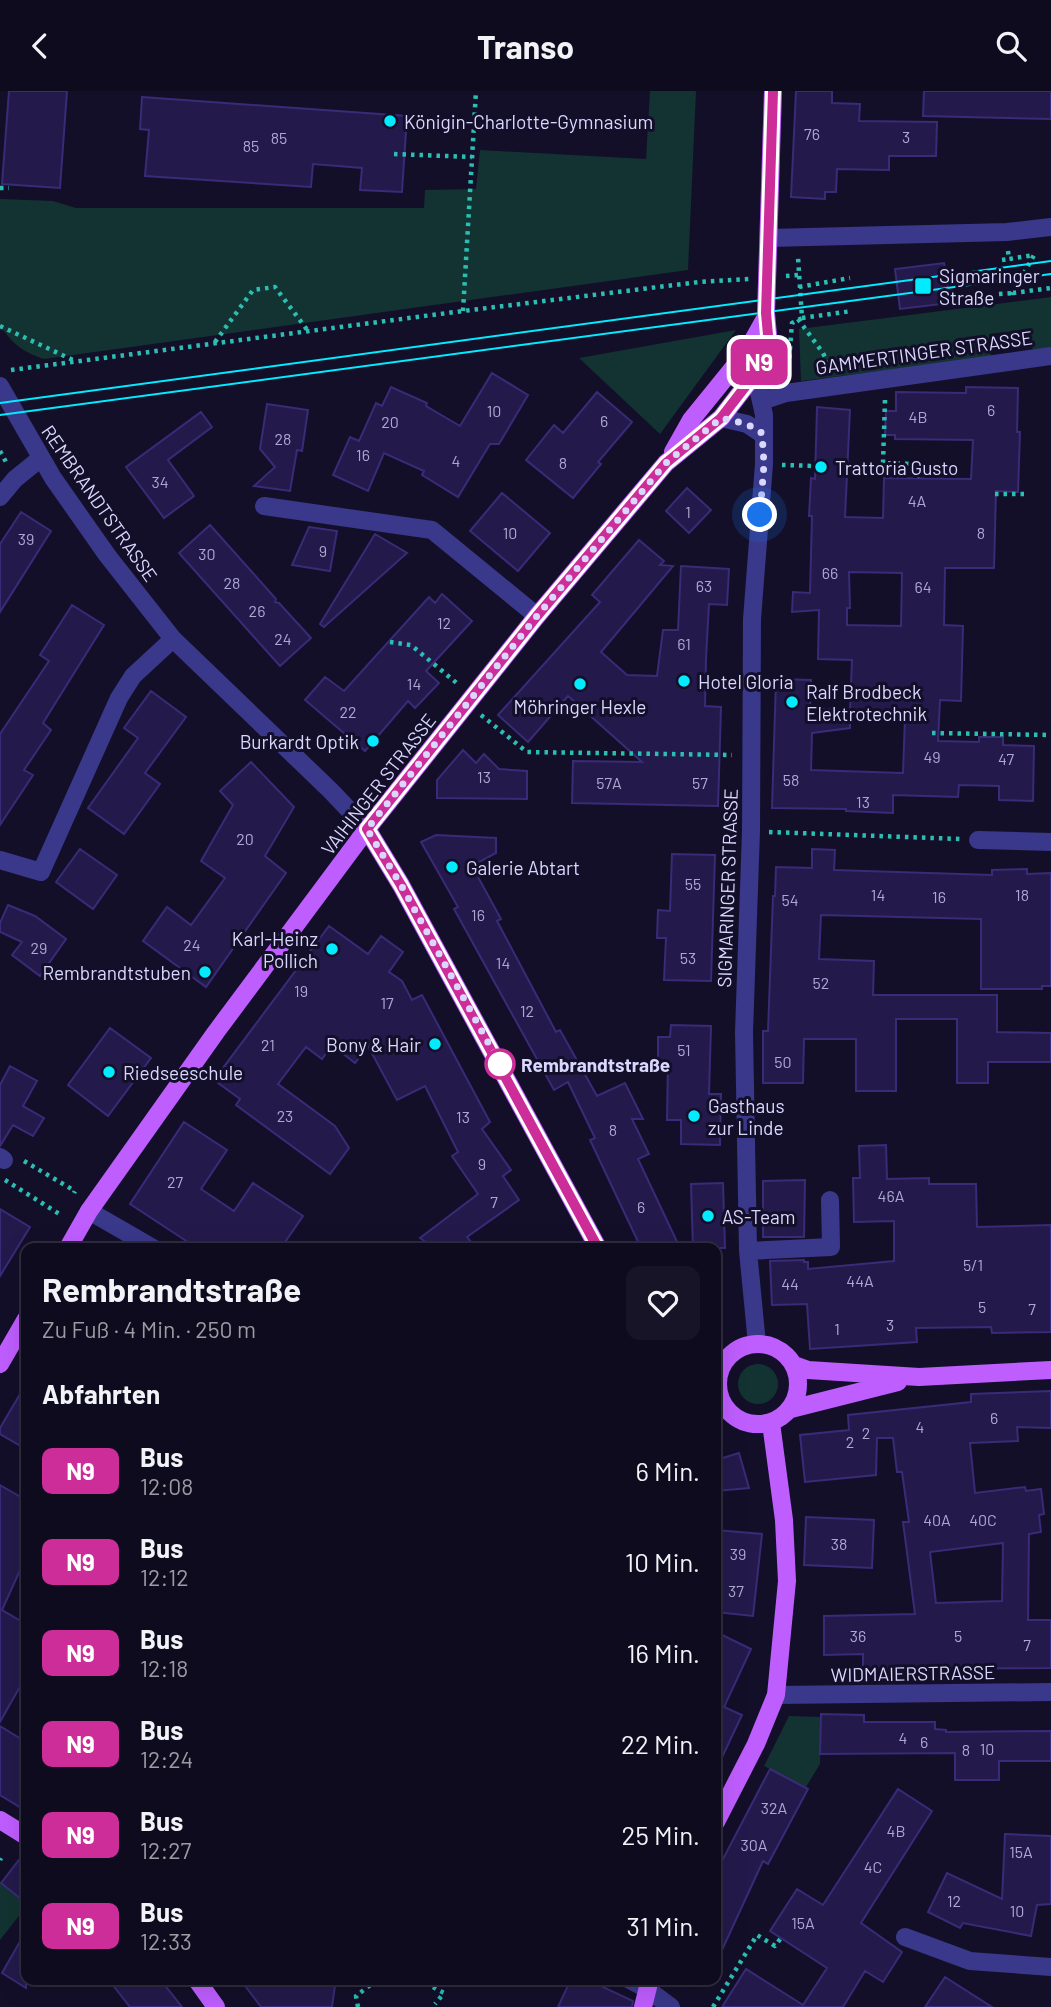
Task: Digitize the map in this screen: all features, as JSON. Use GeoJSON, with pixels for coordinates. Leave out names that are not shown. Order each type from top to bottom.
{"type":"FeatureCollection","features":[{"type":"Feature","properties":{"kind":"main road"},"geometry":{"type":"LineString","coordinates":[[755,374],[768,335],[766,317],[773,91]]}},
{"type":"Feature","properties":{"kind":"main road"},"geometry":{"type":"LineString","coordinates":[[666,463],[691,420],[747,351],[766,317]]}},
{"type":"Feature","properties":{"kind":"main road","name":"VAIHINGER STRASSE"},"geometry":{"type":"LineString","coordinates":[[71,1243],[89,1211],[216,1031],[367,829],[537,616],[666,463],[721,418],[755,374]]}},
{"type":"Feature","properties":{"kind":"main road","name":"REMBRANDTSTRASSE"},"geometry":{"type":"LineString","coordinates":[[367,829],[401,885],[595,1243]]}},
{"type":"Feature","properties":{"kind":"main road"},"geometry":{"type":"LineString","coordinates":[[0,1364],[21,1328]]}},
{"type":"Feature","properties":{"kind":"main road"},"geometry":{"type":"LineString","coordinates":[[725,1353],[757,1344],[778,1349],[794,1364],[808,1370],[919,1377],[1051,1370]]}},
{"type":"Feature","properties":{"kind":"main road"},"geometry":{"type":"LineString","coordinates":[[721,1399],[733,1416],[744,1422],[757,1425],[771,1423],[790,1409],[799,1387],[794,1364]]}},
{"type":"Feature","properties":{"kind":"main road"},"geometry":{"type":"LineString","coordinates":[[790,1409],[919,1377]]}},
{"type":"Feature","properties":{"kind":"main road"},"geometry":{"type":"LineString","coordinates":[[721,1812],[757,1744],[776,1695],[787,1581],[784,1520],[771,1423]]}},
{"type":"Feature","properties":{"kind":"main road"},"geometry":{"type":"LineString","coordinates":[[0,1820],[21,1833]]}},
{"type":"Feature","properties":{"kind":"main road"},"geometry":{"type":"LineString","coordinates":[[200,1985],[216,2007]]}},
{"type":"Feature","properties":{"kind":"main road"},"geometry":{"type":"LineString","coordinates":[[643,2007],[648,1985]]}},
{"type":"Feature","properties":{"kind":"street"},"geometry":{"type":"LineString","coordinates":[[769,238],[1007,232],[1051,227]]}},
{"type":"Feature","properties":{"kind":"street","name":"GAMMERTINGER STRASSE"},"geometry":{"type":"LineString","coordinates":[[762,401],[786,393],[1051,356]]}},
{"type":"Feature","properties":{"kind":"street","name":"SIGMARINGER STRASSE"},"geometry":{"type":"LineString","coordinates":[[755,374],[762,401],[764,464],[752,619],[751,831],[744,1032],[748,1251],[757,1344]]}},
{"type":"Feature","properties":{"kind":"street","name":"REMBRANDTSTRASSE"},"geometry":{"type":"LineString","coordinates":[[0,386],[41,459],[107,555],[173,639],[367,829]]}},
{"type":"Feature","properties":{"kind":"street"},"geometry":{"type":"LineString","coordinates":[[721,418],[747,424],[762,433]]}},
{"type":"Feature","properties":{"kind":"street"},"geometry":{"type":"LineString","coordinates":[[0,497],[15,479],[41,459]]}},
{"type":"Feature","properties":{"kind":"street"},"geometry":{"type":"LineString","coordinates":[[264,506],[432,530],[537,616]]}},
{"type":"Feature","properties":{"kind":"street"},"geometry":{"type":"LineString","coordinates":[[0,860],[41,872],[119,698],[133,676],[173,639]]}},
{"type":"Feature","properties":{"kind":"street"},"geometry":{"type":"LineString","coordinates":[[978,840],[1051,842]]}},
{"type":"Feature","properties":{"kind":"street"},"geometry":{"type":"LineString","coordinates":[[748,1251],[831,1247],[830,1201]]}},
{"type":"Feature","properties":{"kind":"street"},"geometry":{"type":"LineString","coordinates":[[89,1211],[144,1243]]}},
{"type":"Feature","properties":{"kind":"street","name":"WIDMAIERSTRASSE"},"geometry":{"type":"LineString","coordinates":[[776,1695],[1051,1692]]}},
{"type":"Feature","properties":{"kind":"street"},"geometry":{"type":"LineString","coordinates":[[905,1937],[970,1961],[1051,1967]]}},
{"type":"Feature","properties":{"kind":"street"},"geometry":{"type":"LineString","coordinates":[[649,1985],[671,2007]]}},
{"type":"Feature","properties":{"kind":"path"},"geometry":{"type":"LineString","coordinates":[[463,311],[476,91]]}},
{"type":"Feature","properties":{"kind":"path"},"geometry":{"type":"LineString","coordinates":[[394,153],[472,157]]}},
{"type":"Feature","properties":{"kind":"path"},"geometry":{"type":"LineString","coordinates":[[0,188],[9,188]]}},
{"type":"Feature","properties":{"kind":"path"},"geometry":{"type":"LineString","coordinates":[[1007,232],[1009,259]]}},
{"type":"Feature","properties":{"kind":"path"},"geometry":{"type":"LineString","coordinates":[[799,236],[800,319],[823,353],[832,372],[845,384]]}},
{"type":"Feature","properties":{"kind":"path"},"geometry":{"type":"LineString","coordinates":[[1002,260],[1034,255],[1013,293]]}},
{"type":"Feature","properties":{"kind":"path"},"geometry":{"type":"LineString","coordinates":[[0,373],[215,342],[463,311],[699,282],[767,278]]}},
{"type":"Feature","properties":{"kind":"path"},"geometry":{"type":"LineString","coordinates":[[799,287],[850,278]]}},
{"type":"Feature","properties":{"kind":"path"},"geometry":{"type":"LineString","coordinates":[[215,342],[253,290],[275,287],[308,331]]}},
{"type":"Feature","properties":{"kind":"path"},"geometry":{"type":"LineString","coordinates":[[999,293],[1051,288]]}},
{"type":"Feature","properties":{"kind":"path"},"geometry":{"type":"LineString","coordinates":[[786,393],[792,323],[800,319],[852,311]]}},
{"type":"Feature","properties":{"kind":"path"},"geometry":{"type":"LineString","coordinates":[[0,326],[75,361]]}},
{"type":"Feature","properties":{"kind":"path"},"geometry":{"type":"LineString","coordinates":[[885,378],[883,463],[918,464],[917,478]]}},
{"type":"Feature","properties":{"kind":"path"},"geometry":{"type":"LineString","coordinates":[[803,466],[815,467]]}},
{"type":"Feature","properties":{"kind":"path"},"geometry":{"type":"LineString","coordinates":[[995,494],[1026,494]]}},
{"type":"Feature","properties":{"kind":"path"},"geometry":{"type":"LineString","coordinates":[[390,642],[411,645],[527,752],[751,756]]}},
{"type":"Feature","properties":{"kind":"path"},"geometry":{"type":"LineString","coordinates":[[932,733],[1051,735]]}},
{"type":"Feature","properties":{"kind":"path"},"geometry":{"type":"LineString","coordinates":[[751,831],[978,840]]}},
{"type":"Feature","properties":{"kind":"path"},"geometry":{"type":"LineString","coordinates":[[61,1215],[1,1178],[2,1158],[20,1159],[75,1191]]}},
{"type":"Feature","properties":{"kind":"path"},"geometry":{"type":"LineString","coordinates":[[713,2007],[757,1935],[775,1946],[781,1938]]}},
{"type":"Feature","properties":{"kind":"path"},"geometry":{"type":"LineString","coordinates":[[358,2007],[356,1996],[370,1985]]}},
{"type":"Feature","properties":{"kind":"path"},"geometry":{"type":"LineString","coordinates":[[433,1985],[444,1993],[435,2004]]}},
{"type":"Feature","properties":{"kind":"green space"},"geometry":{"type":"Polygon","coordinates":[[[650,91],[696,91],[688,270],[44,359],[19,347],[0,325],[0,199],[53,201],[76,208],[424,208],[425,190],[476,189],[480,150],[646,159],[650,91]]]}},
{"type":"Feature","properties":{"kind":"green space"},"geometry":{"type":"Polygon","coordinates":[[[1051,297],[1051,348],[1033,351],[1029,329],[989,334],[991,357],[801,381],[799,329],[1051,297]]]}},
{"type":"Feature","properties":{"kind":"green space"},"geometry":{"type":"Polygon","coordinates":[[[736,330],[660,434],[579,358],[736,330]]]}},
{"type":"Feature","properties":{"kind":"green space"},"geometry":{"type":"Polygon","coordinates":[[[758,1364],[772,1370],[778,1384],[772,1398],[758,1404],[744,1398],[738,1384],[744,1370],[758,1364]]]}},
{"type":"Feature","properties":{"kind":"green space"},"geometry":{"type":"Polygon","coordinates":[[[789,1716],[821,1717],[820,1764],[806,1787],[764,1766],[789,1716]]]}},
{"type":"Feature","properties":{"kind":"green space"},"geometry":{"type":"Polygon","coordinates":[[[0,1882],[21,1899],[21,1913],[0,1940],[0,1882]]]}},
{"type":"Feature","properties":{"kind":"building"},"geometry":{"type":"Polygon","coordinates":[[[9,91],[67,91],[60,188],[2,184],[9,91]]]}},
{"type":"Feature","properties":{"kind":"building"},"geometry":{"type":"Polygon","coordinates":[[[796,91],[832,91],[832,103],[860,104],[859,121],[937,122],[936,156],[889,156],[889,170],[837,169],[836,192],[825,192],[825,199],[791,197],[796,91]]]}},
{"type":"Feature","properties":{"kind":"building"},"geometry":{"type":"Polygon","coordinates":[[[924,91],[1051,91],[1051,119],[923,116],[924,91]]]}},
{"type":"Feature","properties":{"kind":"building"},"geometry":{"type":"Polygon","coordinates":[[[142,97],[407,116],[402,192],[360,190],[362,168],[313,164],[311,187],[145,176],[149,130],[140,129],[142,97]]]}},
{"type":"Feature","properties":{"kind":"building"},"geometry":{"type":"Polygon","coordinates":[[[944,263],[950,303],[900,309],[895,269],[944,263]]]}},
{"type":"Feature","properties":{"kind":"building"},"geometry":{"type":"Polygon","coordinates":[[[492,373],[528,395],[499,444],[490,444],[458,497],[422,475],[424,471],[384,453],[368,491],[333,475],[350,437],[359,441],[376,403],[382,406],[391,387],[427,403],[426,406],[460,426],[492,373]]]}},
{"type":"Feature","properties":{"kind":"building"},"geometry":{"type":"Polygon","coordinates":[[[966,387],[1018,388],[1018,492],[996,491],[994,568],[945,568],[944,625],[963,626],[961,701],[940,700],[938,741],[979,742],[979,737],[1003,737],[1003,745],[1034,746],[1033,801],[999,800],[999,786],[959,785],[958,797],[893,795],[893,813],[772,808],[776,679],[811,680],[810,709],[850,709],[852,660],[818,659],[819,610],[792,612],[793,592],[810,593],[812,516],[809,516],[811,478],[815,479],[817,407],[850,410],[845,517],[883,518],[884,478],[971,479],[973,440],[895,439],[895,435],[885,435],[886,411],[896,411],[896,392],[966,393],[966,387]],[[849,572],[850,608],[847,608],[847,625],[901,626],[902,573],[849,572]],[[850,715],[850,728],[812,733],[811,770],[903,773],[905,717],[850,715]]]}},
{"type":"Feature","properties":{"kind":"building"},"geometry":{"type":"Polygon","coordinates":[[[597,392],[632,422],[598,462],[601,464],[573,498],[526,460],[554,425],[563,433],[597,392]]]}},
{"type":"Feature","properties":{"kind":"building"},"geometry":{"type":"Polygon","coordinates":[[[267,404],[308,410],[302,451],[297,450],[290,491],[254,486],[275,467],[260,449],[267,404]]]}},
{"type":"Feature","properties":{"kind":"building"},"geometry":{"type":"Polygon","coordinates":[[[201,412],[212,427],[168,460],[194,496],[164,518],[126,467],[201,412]]]}},
{"type":"Feature","properties":{"kind":"building"},"geometry":{"type":"Polygon","coordinates":[[[687,488],[711,510],[689,533],[666,511],[687,488]]]}},
{"type":"Feature","properties":{"kind":"building"},"geometry":{"type":"Polygon","coordinates":[[[502,493],[550,533],[518,571],[470,531],[502,493]]]}},
{"type":"Feature","properties":{"kind":"building"},"geometry":{"type":"Polygon","coordinates":[[[21,512],[51,531],[0,612],[0,544],[21,512]]]}},
{"type":"Feature","properties":{"kind":"building"},"geometry":{"type":"Polygon","coordinates":[[[210,525],[276,599],[275,602],[279,603],[311,638],[280,666],[179,553],[210,525]]]}},
{"type":"Feature","properties":{"kind":"building"},"geometry":{"type":"Polygon","coordinates":[[[309,527],[337,531],[330,571],[292,565],[309,527]]]}},
{"type":"Feature","properties":{"kind":"building"},"geometry":{"type":"Polygon","coordinates":[[[375,534],[407,553],[324,627],[320,624],[375,534]]]}},
{"type":"Feature","properties":{"kind":"building"},"geometry":{"type":"Polygon","coordinates":[[[639,540],[664,561],[660,565],[673,566],[601,652],[627,675],[657,676],[663,630],[678,630],[681,566],[729,569],[727,605],[709,604],[706,658],[705,706],[721,707],[718,806],[572,803],[573,761],[642,762],[568,696],[528,742],[498,715],[600,602],[592,595],[639,540]]]}},
{"type":"Feature","properties":{"kind":"building"},"geometry":{"type":"Polygon","coordinates":[[[442,594],[472,621],[426,671],[439,683],[415,708],[408,701],[365,751],[305,700],[325,677],[344,691],[429,597],[435,603],[442,594]]]}},
{"type":"Feature","properties":{"kind":"building"},"geometry":{"type":"Polygon","coordinates":[[[72,605],[104,625],[43,723],[51,730],[24,770],[33,775],[0,825],[0,734],[49,661],[40,655],[72,605]]]}},
{"type":"Feature","properties":{"kind":"building"},"geometry":{"type":"Polygon","coordinates":[[[151,691],[186,717],[145,773],[160,784],[124,834],[88,808],[138,738],[124,728],[151,691]]]}},
{"type":"Feature","properties":{"kind":"building"},"geometry":{"type":"Polygon","coordinates":[[[463,750],[476,763],[484,754],[499,769],[527,771],[527,799],[437,798],[437,780],[463,750]]]}},
{"type":"Feature","properties":{"kind":"building"},"geometry":{"type":"Polygon","coordinates":[[[251,762],[294,807],[265,856],[286,873],[206,987],[143,941],[167,907],[191,925],[225,878],[201,861],[233,805],[220,791],[251,762]]]}},
{"type":"Feature","properties":{"kind":"building"},"geometry":{"type":"Polygon","coordinates":[[[436,835],[496,838],[496,853],[472,866],[501,919],[497,921],[556,1032],[560,1030],[597,1096],[625,1083],[643,1119],[632,1119],[649,1154],[638,1159],[678,1243],[639,1243],[590,1140],[595,1138],[568,1082],[554,1090],[454,909],[458,907],[421,842],[436,835]]]}},
{"type":"Feature","properties":{"kind":"building"},"geometry":{"type":"Polygon","coordinates":[[[80,849],[117,875],[93,909],[56,882],[80,849]]]}},
{"type":"Feature","properties":{"kind":"building"},"geometry":{"type":"Polygon","coordinates":[[[812,849],[835,850],[834,870],[992,875],[992,870],[1027,869],[1027,874],[1051,873],[1051,986],[1042,986],[1042,989],[981,989],[981,919],[821,915],[819,959],[874,961],[873,995],[997,995],[997,1032],[1051,1033],[1051,1062],[988,1062],[988,1083],[957,1083],[957,1019],[896,1019],[896,1091],[856,1091],[856,1039],[804,1039],[803,1083],[763,1083],[763,1031],[768,1031],[776,867],[812,868],[812,849]]]}},
{"type":"Feature","properties":{"kind":"building"},"geometry":{"type":"Polygon","coordinates":[[[672,854],[715,855],[711,981],[664,980],[666,938],[657,938],[658,910],[670,911],[672,854]]]}},
{"type":"Feature","properties":{"kind":"building"},"geometry":{"type":"Polygon","coordinates":[[[8,905],[35,916],[66,939],[40,976],[12,955],[22,942],[0,932],[0,923],[8,905]]]}},
{"type":"Feature","properties":{"kind":"building"},"geometry":{"type":"Polygon","coordinates":[[[329,926],[368,954],[381,936],[403,952],[389,972],[402,981],[412,1000],[422,995],[490,1122],[482,1129],[511,1170],[503,1176],[519,1200],[467,1237],[472,1243],[427,1243],[420,1238],[478,1194],[452,1156],[458,1152],[425,1086],[397,1100],[368,1046],[355,1063],[332,1045],[322,1059],[306,1047],[278,1084],[335,1126],[349,1148],[330,1174],[236,1105],[240,1099],[214,1080],[329,926]]]}},
{"type":"Feature","properties":{"kind":"building"},"geometry":{"type":"Polygon","coordinates":[[[671,1025],[711,1026],[709,1094],[721,1094],[720,1145],[681,1144],[681,1120],[667,1120],[668,1062],[658,1062],[658,1037],[670,1037],[671,1025]]]}},
{"type":"Feature","properties":{"kind":"building","name":"Riedseeschule"},"geometry":{"type":"Polygon","coordinates":[[[110,1028],[151,1058],[108,1116],[68,1085],[110,1028]]]}},
{"type":"Feature","properties":{"kind":"building"},"geometry":{"type":"Polygon","coordinates":[[[10,1066],[37,1081],[23,1106],[44,1118],[33,1136],[13,1125],[0,1146],[0,1085],[10,1066]]]}},
{"type":"Feature","properties":{"kind":"building"},"geometry":{"type":"Polygon","coordinates":[[[184,1122],[227,1150],[201,1189],[234,1211],[253,1183],[303,1216],[284,1243],[189,1243],[130,1204],[184,1122]]]}},
{"type":"Feature","properties":{"kind":"building"},"geometry":{"type":"Polygon","coordinates":[[[886,1145],[887,1179],[929,1178],[929,1184],[976,1184],[977,1227],[1051,1225],[1051,1332],[992,1333],[991,1327],[916,1328],[917,1342],[810,1349],[807,1304],[772,1305],[770,1261],[804,1260],[808,1262],[808,1269],[894,1261],[894,1221],[854,1222],[853,1178],[860,1178],[859,1146],[886,1145]]]}},
{"type":"Feature","properties":{"kind":"building"},"geometry":{"type":"Polygon","coordinates":[[[805,1180],[804,1237],[763,1237],[763,1181],[805,1180]]]}},
{"type":"Feature","properties":{"kind":"building","name":"AS-Team"},"geometry":{"type":"Polygon","coordinates":[[[723,1183],[725,1248],[721,1248],[721,1243],[693,1243],[691,1184],[723,1183]]]}},
{"type":"Feature","properties":{"kind":"building"},"geometry":{"type":"Polygon","coordinates":[[[0,1209],[30,1227],[0,1276],[0,1209]]]}},
{"type":"Feature","properties":{"kind":"building"},"geometry":{"type":"Polygon","coordinates":[[[1051,1391],[1051,1428],[1017,1427],[1018,1441],[970,1443],[975,1493],[1025,1487],[1026,1491],[1041,1489],[1044,1514],[1039,1515],[1041,1532],[1029,1534],[1028,1620],[1051,1620],[1051,1668],[892,1669],[892,1672],[863,1672],[863,1654],[824,1655],[824,1616],[915,1614],[903,1522],[909,1522],[902,1472],[897,1472],[893,1438],[877,1438],[876,1475],[805,1482],[800,1435],[849,1430],[848,1415],[971,1402],[971,1394],[1051,1391]],[[1003,1543],[930,1552],[936,1603],[1002,1601],[1003,1543]]]}},
{"type":"Feature","properties":{"kind":"building"},"geometry":{"type":"Polygon","coordinates":[[[21,1392],[21,1446],[0,1434],[0,1428],[21,1392]]]}},
{"type":"Feature","properties":{"kind":"building"},"geometry":{"type":"Polygon","coordinates":[[[739,1453],[749,1488],[721,1491],[721,1458],[739,1453]]]}},
{"type":"Feature","properties":{"kind":"building"},"geometry":{"type":"Polygon","coordinates":[[[0,1485],[21,1497],[21,1568],[2,1610],[21,1621],[21,1685],[0,1722],[0,1485]]]}},
{"type":"Feature","properties":{"kind":"building"},"geometry":{"type":"Polygon","coordinates":[[[806,1517],[874,1520],[872,1568],[804,1565],[806,1517]]]}},
{"type":"Feature","properties":{"kind":"building"},"geometry":{"type":"Polygon","coordinates":[[[721,1530],[762,1534],[753,1616],[721,1613],[721,1530]]]}},
{"type":"Feature","properties":{"kind":"building"},"geometry":{"type":"Polygon","coordinates":[[[721,1634],[751,1649],[724,1707],[742,1715],[721,1759],[721,1634]]]}},
{"type":"Feature","properties":{"kind":"building"},"geometry":{"type":"Polygon","coordinates":[[[821,1714],[864,1715],[864,1722],[935,1722],[935,1729],[946,1732],[1051,1731],[1051,1761],[999,1761],[999,1780],[955,1780],[955,1753],[820,1754],[821,1714]]]}},
{"type":"Feature","properties":{"kind":"building"},"geometry":{"type":"Polygon","coordinates":[[[0,1726],[21,1739],[21,1808],[0,1795],[0,1726]]]}},
{"type":"Feature","properties":{"kind":"building"},"geometry":{"type":"Polygon","coordinates":[[[770,1769],[808,1789],[768,1864],[763,1861],[721,1952],[722,1861],[770,1769]]]}},
{"type":"Feature","properties":{"kind":"building"},"geometry":{"type":"Polygon","coordinates":[[[898,1789],[932,1811],[861,1923],[902,1952],[883,1982],[865,1971],[843,2007],[722,2007],[746,1969],[803,2005],[827,1968],[770,1931],[797,1889],[823,1905],[898,1789]]]}},
{"type":"Feature","properties":{"kind":"building"},"geometry":{"type":"Polygon","coordinates":[[[1005,1834],[1051,1836],[1051,1904],[1037,1905],[1031,1936],[963,1923],[960,1928],[928,1912],[947,1873],[1002,1899],[1005,1834]]]}},
{"type":"Feature","properties":{"kind":"building"},"geometry":{"type":"Polygon","coordinates":[[[21,1857],[21,1899],[1,1883],[21,1857]]]}},
{"type":"Feature","properties":{"kind":"building"},"geometry":{"type":"Polygon","coordinates":[[[21,1940],[21,1985],[2,1973],[21,1940]]]}},
{"type":"Feature","properties":{"kind":"building"},"geometry":{"type":"Polygon","coordinates":[[[945,1977],[992,2007],[925,2007],[945,1977]]]}},
{"type":"Feature","properties":{"kind":"building"},"geometry":{"type":"Polygon","coordinates":[[[113,1985],[165,1985],[182,2007],[130,2007],[113,1985]]]}},
{"type":"Feature","properties":{"kind":"building"},"geometry":{"type":"Polygon","coordinates":[[[244,1985],[335,1985],[332,2007],[261,2007],[244,1985]]]}},
{"type":"Feature","properties":{"kind":"building"},"geometry":{"type":"Polygon","coordinates":[[[568,1985],[599,1985],[633,2001],[632,2007],[558,2007],[568,1985]]]}},
{"type":"Feature","properties":{"kind":"tram line"},"geometry":{"type":"LineString","coordinates":[[0,403],[1051,261]]}},
{"type":"Feature","properties":{"kind":"tram line"},"geometry":{"type":"LineString","coordinates":[[0,415],[1051,274]]}},
{"type":"Feature","properties":{"kind":"bus line","name":"N9"},"geometry":{"type":"LineString","coordinates":[[595,1243],[517,1095],[401,885],[367,829],[537,616],[666,463],[721,418],[755,374],[768,335],[766,313],[773,91]]}},
{"type":"Feature","properties":{"kind":"place","name":"Königin-Charlotte-Gymnasium"},"geometry":{"type":"Point","coordinates":[390,121]}},
{"type":"Feature","properties":{"kind":"place","name":"Sigmaringer Straße"},"geometry":{"type":"Point","coordinates":[923,286]}},
{"type":"Feature","properties":{"kind":"place","name":"Trattoria Gusto"},"geometry":{"type":"Point","coordinates":[821,467]}},
{"type":"Feature","properties":{"kind":"place","name":"Hotel Gloria"},"geometry":{"type":"Point","coordinates":[684,681]}},
{"type":"Feature","properties":{"kind":"place","name":"Möhringer Hexle"},"geometry":{"type":"Point","coordinates":[580,684]}},
{"type":"Feature","properties":{"kind":"place","name":"Ralf Brodbeck Elektrotechnik"},"geometry":{"type":"Point","coordinates":[792,702]}},
{"type":"Feature","properties":{"kind":"place","name":"Burkardt Optik"},"geometry":{"type":"Point","coordinates":[373,741]}},
{"type":"Feature","properties":{"kind":"place","name":"Galerie Abtart"},"geometry":{"type":"Point","coordinates":[452,867]}},
{"type":"Feature","properties":{"kind":"place","name":"Karl-Heinz Pollich"},"geometry":{"type":"Point","coordinates":[332,949]}},
{"type":"Feature","properties":{"kind":"place","name":"Rembrandtstuben"},"geometry":{"type":"Point","coordinates":[205,972]}},
{"type":"Feature","properties":{"kind":"place","name":"Bony & Hair"},"geometry":{"type":"Point","coordinates":[435,1044]}},
{"type":"Feature","properties":{"kind":"place","name":"Rembrandtstraße"},"geometry":{"type":"Point","coordinates":[500,1064]}},
{"type":"Feature","properties":{"kind":"place","name":"Riedseeschule"},"geometry":{"type":"Point","coordinates":[109,1072]}},
{"type":"Feature","properties":{"kind":"place","name":"Gasthaus zur Linde"},"geometry":{"type":"Point","coordinates":[694,1116]}},
{"type":"Feature","properties":{"kind":"place","name":"AS-Team"},"geometry":{"type":"Point","coordinates":[708,1216]}},
{"type":"Feature","properties":{"kind":"route"},"geometry":{"type":"LineString","coordinates":[[500,1064],[367,829],[537,616],[666,463],[721,418],[747,424],[762,433],[764,464],[760,515]]}}]}
